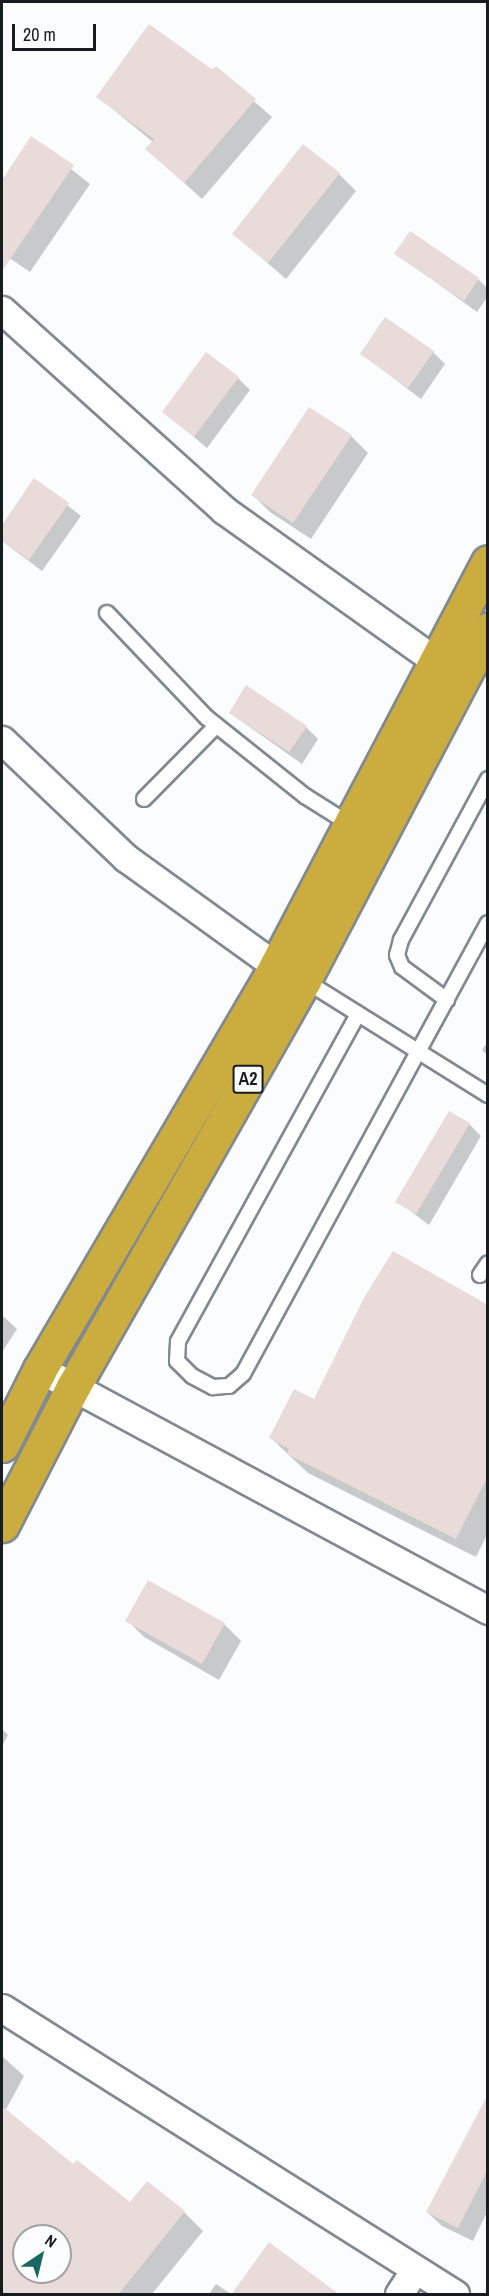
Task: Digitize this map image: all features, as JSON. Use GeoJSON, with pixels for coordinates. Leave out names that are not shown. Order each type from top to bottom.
{"type":"FeatureCollection","features":[{"type":"Feature","properties":{"kind":"highway","name":"A2"},"geometry":{"type":"LineString","coordinates":[[3,1439],[40,1369],[290,973],[351,825],[488,562]]}},
{"type":"Feature","properties":{"kind":"highway","name":"A2"},"geometry":{"type":"LineString","coordinates":[[2,1525],[290,973],[488,628]]}},
{"type":"Feature","properties":{"kind":"street"},"geometry":{"type":"LineString","coordinates":[[2,310],[224,510],[436,661]]}},
{"type":"Feature","properties":{"kind":"street"},"geometry":{"type":"LineString","coordinates":[[2,740],[126,858],[290,973]]}},
{"type":"Feature","properties":{"kind":"street"},"geometry":{"type":"LineString","coordinates":[[40,1369],[488,1610]]}},
{"type":"Feature","properties":{"kind":"street"},"geometry":{"type":"LineString","coordinates":[[2,2008],[454,2295]]}},
{"type":"Feature","properties":{"kind":"street"},"geometry":{"type":"LineString","coordinates":[[399,2295],[414,2271]]}},
{"type":"Feature","properties":{"kind":"lane"},"geometry":{"type":"LineString","coordinates":[[107,613],[216,726],[305,796],[351,825]]}},
{"type":"Feature","properties":{"kind":"lane"},"geometry":{"type":"LineString","coordinates":[[144,799],[216,726]]}},
{"type":"Feature","properties":{"kind":"lane"},"geometry":{"type":"LineString","coordinates":[[447,1000],[402,968],[397,955],[401,940],[488,779]]}},
{"type":"Feature","properties":{"kind":"lane"},"geometry":{"type":"LineString","coordinates":[[358,1014],[177,1342],[177,1361],[192,1376],[213,1387],[229,1386],[243,1374],[420,1052],[488,923]]}},
{"type":"Feature","properties":{"kind":"lane"},"geometry":{"type":"LineString","coordinates":[[290,973],[488,1095]]}},
{"type":"Feature","properties":{"kind":"lane"},"geometry":{"type":"LineString","coordinates":[[480,1275],[488,1263]]}},
{"type":"Feature","properties":{"kind":"building"},"geometry":{"type":"Polygon","coordinates":[[[149,24],[213,70],[216,66],[256,99],[184,183],[145,149],[154,139],[96,97],[149,24]]]}},
{"type":"Feature","properties":{"kind":"building"},"geometry":{"type":"Polygon","coordinates":[[[31,136],[74,165],[2,271],[2,180],[31,136]]]}},
{"type":"Feature","properties":{"kind":"building"},"geometry":{"type":"Polygon","coordinates":[[[303,144],[340,173],[268,263],[232,234],[303,144]]]}},
{"type":"Feature","properties":{"kind":"building"},"geometry":{"type":"Polygon","coordinates":[[[410,231],[479,278],[464,301],[394,254],[410,231]]]}},
{"type":"Feature","properties":{"kind":"building"},"geometry":{"type":"Polygon","coordinates":[[[385,317],[434,351],[408,388],[360,354],[385,317]]]}},
{"type":"Feature","properties":{"kind":"building"},"geometry":{"type":"Polygon","coordinates":[[[206,352],[239,377],[194,437],[162,412],[206,352]]]}},
{"type":"Feature","properties":{"kind":"building"},"geometry":{"type":"Polygon","coordinates":[[[309,407],[352,435],[293,523],[251,495],[309,407]]]}},
{"type":"Feature","properties":{"kind":"building"},"geometry":{"type":"Polygon","coordinates":[[[34,478],[69,503],[29,560],[2,541],[2,525],[34,478]]]}},
{"type":"Feature","properties":{"kind":"building"},"geometry":{"type":"Polygon","coordinates":[[[246,685],[307,726],[289,752],[229,713],[246,685]]]}},
{"type":"Feature","properties":{"kind":"building"},"geometry":{"type":"Polygon","coordinates":[[[449,1111],[470,1123],[416,1214],[395,1202],[449,1111]]]}},
{"type":"Feature","properties":{"kind":"building"},"geometry":{"type":"Polygon","coordinates":[[[393,1251],[488,1305],[488,1476],[456,1539],[287,1454],[289,1449],[269,1438],[294,1389],[314,1399],[365,1296],[393,1251]]]}},
{"type":"Feature","properties":{"kind":"building"},"geometry":{"type":"Polygon","coordinates":[[[148,1580],[225,1623],[202,1664],[125,1621],[148,1580]]]}},
{"type":"Feature","properties":{"kind":"building"},"geometry":{"type":"Polygon","coordinates":[[[488,2094],[488,2169],[458,2228],[426,2212],[488,2094]]]}},
{"type":"Feature","properties":{"kind":"building"},"geometry":{"type":"Polygon","coordinates":[[[2,2106],[73,2164],[77,2160],[130,2202],[147,2181],[185,2211],[118,2295],[2,2295],[2,2106]]]}},
{"type":"Feature","properties":{"kind":"building"},"geometry":{"type":"Polygon","coordinates":[[[269,2242],[340,2295],[231,2295],[269,2242]]]}}]}
